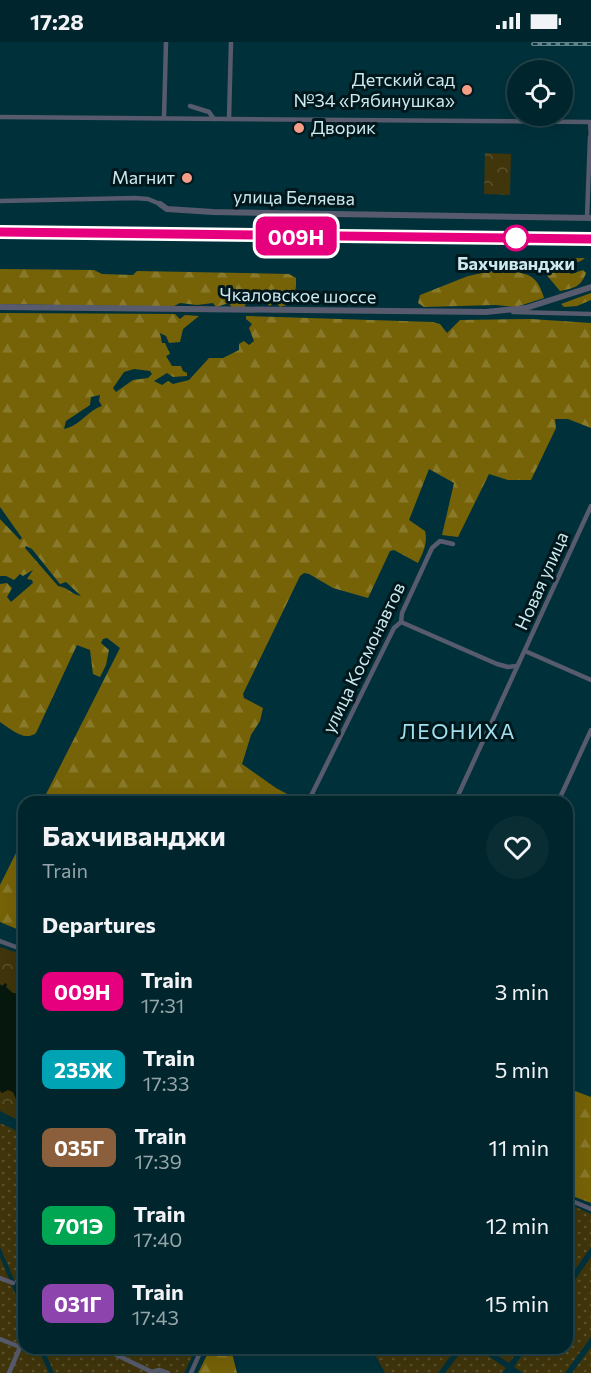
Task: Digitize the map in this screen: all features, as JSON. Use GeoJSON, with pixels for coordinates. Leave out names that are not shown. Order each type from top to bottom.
{"type":"FeatureCollection","features":[{"type":"Feature","properties":{"kind":"street"},"geometry":{"type":"LineString","coordinates":[[164,118],[166,42]]}},
{"type":"Feature","properties":{"kind":"street"},"geometry":{"type":"LineString","coordinates":[[229,119],[231,42]]}},
{"type":"Feature","properties":{"kind":"street"},"geometry":{"type":"LineString","coordinates":[[190,106],[209,112],[214,119]]}},
{"type":"Feature","properties":{"kind":"street"},"geometry":{"type":"LineString","coordinates":[[0,117],[590,122],[589,218]]}},
{"type":"Feature","properties":{"kind":"street","name":"улица Беляева"},"geometry":{"type":"LineString","coordinates":[[0,201],[148,198],[167,208],[213,212],[589,218]]}},
{"type":"Feature","properties":{"kind":"street","name":"Чкаловское шоссе"},"geometry":{"type":"LineString","coordinates":[[0,307],[507,311],[553,301],[591,287]]}},
{"type":"Feature","properties":{"kind":"street"},"geometry":{"type":"LineString","coordinates":[[553,301],[555,313]]}},
{"type":"Feature","properties":{"kind":"street"},"geometry":{"type":"LineString","coordinates":[[507,311],[591,314]]}},
{"type":"Feature","properties":{"kind":"street","name":"Новая улица"},"geometry":{"type":"LineString","coordinates":[[458,796],[591,506]]}},
{"type":"Feature","properties":{"kind":"street","name":"улица Космонавтов"},"geometry":{"type":"LineString","coordinates":[[311,796],[394,628],[401,622],[402,613],[432,548],[440,541],[453,544]]}},
{"type":"Feature","properties":{"kind":"street"},"geometry":{"type":"LineString","coordinates":[[401,622],[507,668],[516,666]]}},
{"type":"Feature","properties":{"kind":"street"},"geometry":{"type":"LineString","coordinates":[[525,651],[591,680]]}},
{"type":"Feature","properties":{"kind":"street"},"geometry":{"type":"LineString","coordinates":[[561,796],[591,730]]}},
{"type":"Feature","properties":{"kind":"street"},"geometry":{"type":"LineString","coordinates":[[0,941],[18,948]]}},
{"type":"Feature","properties":{"kind":"street"},"geometry":{"type":"LineString","coordinates":[[573,1202],[591,1209]]}},
{"type":"Feature","properties":{"kind":"street"},"geometry":{"type":"LineString","coordinates":[[0,1278],[12,1283]]}},
{"type":"Feature","properties":{"kind":"street"},"geometry":{"type":"LineString","coordinates":[[0,1338],[18,1346]]}},
{"type":"Feature","properties":{"kind":"street"},"geometry":{"type":"LineString","coordinates":[[9,1373],[18,1352]]}},
{"type":"Feature","properties":{"kind":"street"},"geometry":{"type":"LineString","coordinates":[[114,1354],[152,1372],[159,1370],[168,1373]]}},
{"type":"Feature","properties":{"kind":"street"},"geometry":{"type":"LineString","coordinates":[[191,1373],[199,1354]]}},
{"type":"Feature","properties":{"kind":"green space"},"geometry":{"type":"Polygon","coordinates":[[[485,153],[511,154],[510,195],[484,194],[485,153]]]}},
{"type":"Feature","properties":{"kind":"green space"},"geometry":{"type":"Polygon","coordinates":[[[585,258],[579,262],[560,266],[571,274],[583,270],[586,273],[576,286],[560,291],[544,272],[528,266],[540,259],[585,258]]]}},
{"type":"Feature","properties":{"kind":"green space"},"geometry":{"type":"Polygon","coordinates":[[[0,269],[94,270],[102,274],[133,275],[137,271],[289,274],[296,278],[296,286],[293,303],[280,307],[275,301],[270,306],[263,301],[246,304],[244,308],[232,308],[229,303],[216,307],[213,303],[197,305],[180,303],[172,307],[0,304],[0,269]]]}},
{"type":"Feature","properties":{"kind":"green space"},"geometry":{"type":"Polygon","coordinates":[[[501,269],[523,273],[533,278],[544,298],[516,307],[496,305],[424,307],[418,303],[420,295],[468,276],[501,269]]]}},
{"type":"Feature","properties":{"kind":"green space"},"geometry":{"type":"Polygon","coordinates":[[[591,293],[591,300],[577,306],[564,307],[561,304],[591,293]]]}},
{"type":"Feature","properties":{"kind":"green space"},"geometry":{"type":"Polygon","coordinates":[[[0,313],[175,314],[180,319],[185,315],[199,316],[183,329],[180,342],[169,343],[166,336],[160,333],[162,343],[165,343],[170,354],[166,356],[172,366],[181,366],[187,373],[187,376],[173,377],[167,373],[154,381],[162,385],[168,381],[173,384],[189,380],[209,358],[223,358],[239,350],[239,344],[244,341],[249,345],[254,341],[249,328],[252,324],[246,316],[433,322],[440,324],[447,333],[460,320],[531,319],[591,323],[591,428],[568,419],[555,419],[556,428],[531,480],[508,480],[489,474],[458,537],[442,535],[454,483],[429,469],[409,520],[425,531],[425,543],[420,559],[418,563],[394,550],[390,551],[368,598],[333,588],[309,574],[304,573],[300,576],[243,694],[244,698],[263,708],[242,764],[291,796],[45,796],[120,648],[107,638],[103,639],[101,643],[109,650],[106,665],[100,677],[93,674],[90,650],[77,645],[36,733],[22,735],[0,722],[0,584],[7,583],[12,588],[7,597],[11,602],[33,583],[32,580],[27,579],[33,570],[23,576],[20,574],[14,580],[0,576],[0,519],[20,540],[22,538],[0,507],[0,313]],[[134,369],[124,372],[113,388],[116,392],[133,380],[148,378],[152,374],[150,371],[134,369]],[[100,395],[91,397],[90,405],[66,421],[64,429],[75,425],[102,406],[99,401],[100,395]],[[26,546],[25,548],[58,586],[81,596],[66,582],[60,584],[32,549],[26,546]]]}},
{"type":"Feature","properties":{"kind":"green space"},"geometry":{"type":"Polygon","coordinates":[[[18,849],[18,930],[0,922],[0,885],[18,849]]]}},
{"type":"Feature","properties":{"kind":"green space"},"geometry":{"type":"Polygon","coordinates":[[[0,947],[18,953],[18,1120],[0,1111],[0,947]]]}},
{"type":"Feature","properties":{"kind":"green space"},"geometry":{"type":"Polygon","coordinates":[[[573,1090],[591,1097],[591,1203],[573,1196],[573,1090]]]}},
{"type":"Feature","properties":{"kind":"green space"},"geometry":{"type":"Polygon","coordinates":[[[0,1123],[18,1131],[18,1288],[0,1247],[0,1123]]]}},
{"type":"Feature","properties":{"kind":"green space"},"geometry":{"type":"Polygon","coordinates":[[[573,1206],[591,1214],[591,1247],[573,1272],[573,1206]]]}},
{"type":"Feature","properties":{"kind":"green space"},"geometry":{"type":"Polygon","coordinates":[[[0,1257],[18,1300],[18,1354],[40,1354],[49,1373],[0,1373],[0,1257]]]}},
{"type":"Feature","properties":{"kind":"green space"},"geometry":{"type":"Polygon","coordinates":[[[591,1257],[591,1337],[565,1373],[523,1373],[514,1367],[523,1354],[573,1354],[573,1282],[591,1257]]]}},
{"type":"Feature","properties":{"kind":"green space"},"geometry":{"type":"Polygon","coordinates":[[[591,1347],[591,1373],[572,1373],[591,1347]]]}},
{"type":"Feature","properties":{"kind":"green space"},"geometry":{"type":"Polygon","coordinates":[[[46,1354],[194,1354],[184,1373],[54,1373],[46,1354]]]}},
{"type":"Feature","properties":{"kind":"green space"},"geometry":{"type":"Polygon","coordinates":[[[208,1354],[232,1354],[237,1373],[198,1373],[208,1354]]]}},
{"type":"Feature","properties":{"kind":"green space"},"geometry":{"type":"Polygon","coordinates":[[[375,1354],[452,1354],[438,1373],[385,1373],[375,1354]]]}},
{"type":"Feature","properties":{"kind":"green space"},"geometry":{"type":"Polygon","coordinates":[[[459,1354],[485,1354],[506,1368],[502,1373],[445,1373],[459,1354]]]}},
{"type":"Feature","properties":{"kind":"green space"},"geometry":{"type":"Polygon","coordinates":[[[496,1354],[516,1354],[509,1363],[496,1354]]]}},
{"type":"Feature","properties":{"kind":"shaded area"},"geometry":{"type":"Polygon","coordinates":[[[5,983],[13,993],[18,993],[18,1098],[16,1099],[13,1092],[8,1090],[2,1093],[0,1091],[0,984],[2,986],[5,983]]]}},
{"type":"Feature","properties":{"kind":"railway"},"geometry":{"type":"LineString","coordinates":[[533,44],[591,44]]}},
{"type":"Feature","properties":{"kind":"railway"},"geometry":{"type":"LineString","coordinates":[[0,229],[591,236]]}},
{"type":"Feature","properties":{"kind":"train","name":"009Н"},"geometry":{"type":"LineString","coordinates":[[0,232],[591,239]]}},
{"type":"Feature","properties":{"kind":"place","name":"Детский сад №34 «Рябинушка»"},"geometry":{"type":"Point","coordinates":[467,90]}},
{"type":"Feature","properties":{"kind":"place","name":"Дворик"},"geometry":{"type":"Point","coordinates":[299,128]}},
{"type":"Feature","properties":{"kind":"place","name":"Магнит"},"geometry":{"type":"Point","coordinates":[187,178]}},
{"type":"Feature","properties":{"kind":"place","name":"Бахчиванджи"},"geometry":{"type":"Point","coordinates":[516,238]}},
{"type":"Feature","properties":{"kind":"district","name":"ЛЕОНИХА"},"geometry":{"type":"Point","coordinates":[458,732]}}]}
